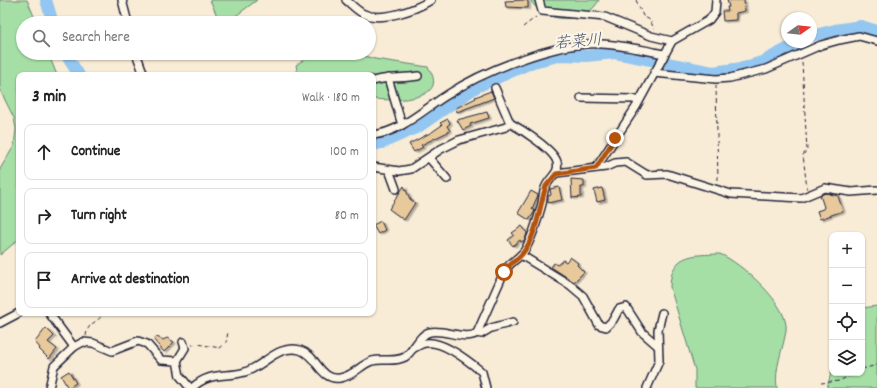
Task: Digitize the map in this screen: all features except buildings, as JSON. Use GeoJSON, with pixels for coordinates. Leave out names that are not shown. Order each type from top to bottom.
{"type":"FeatureCollection","features":[{"type":"Feature","properties":{"kind":"street"},"geometry":{"type":"LineString","coordinates":[[122,0],[126,16]]}},
{"type":"Feature","properties":{"kind":"street"},"geometry":{"type":"LineString","coordinates":[[346,0],[363,14],[376,16],[407,12],[431,0]]}},
{"type":"Feature","properties":{"kind":"street"},"geometry":{"type":"LineString","coordinates":[[539,0],[542,11],[605,17],[657,37],[672,40]]}},
{"type":"Feature","properties":{"kind":"street"},"geometry":{"type":"LineString","coordinates":[[596,168],[640,101],[672,40],[709,20],[715,12],[716,0]]}},
{"type":"Feature","properties":{"kind":"street"},"geometry":{"type":"LineString","coordinates":[[655,72],[716,79],[748,75],[776,66],[821,45],[859,36],[877,42]]}},
{"type":"Feature","properties":{"kind":"street"},"geometry":{"type":"LineString","coordinates":[[376,135],[402,125],[447,95],[481,76],[556,49],[575,45],[601,44],[664,55]]}},
{"type":"Feature","properties":{"kind":"street"},"geometry":{"type":"LineString","coordinates":[[139,60],[143,72]]}},
{"type":"Feature","properties":{"kind":"street"},"geometry":{"type":"LineString","coordinates":[[376,80],[388,78],[403,79],[418,76]]}},
{"type":"Feature","properties":{"kind":"street"},"geometry":{"type":"LineString","coordinates":[[388,78],[402,125]]}},
{"type":"Feature","properties":{"kind":"street"},"geometry":{"type":"LineString","coordinates":[[477,333],[504,272],[510,264],[521,255],[534,227],[546,186],[556,174],[558,167],[555,156],[521,129],[510,123],[495,88]]}},
{"type":"Feature","properties":{"kind":"street"},"geometry":{"type":"LineString","coordinates":[[581,98],[633,99],[640,101]]}},
{"type":"Feature","properties":{"kind":"street"},"geometry":{"type":"LineString","coordinates":[[376,168],[389,170],[411,169],[441,149],[459,140],[506,127],[510,123]]}},
{"type":"Feature","properties":{"kind":"street"},"geometry":{"type":"LineString","coordinates":[[429,158],[447,179]]}},
{"type":"Feature","properties":{"kind":"street"},"geometry":{"type":"LineString","coordinates":[[556,174],[626,162],[647,175],[667,174],[731,194],[796,198],[825,188],[852,192],[877,190]]}},
{"type":"Feature","properties":{"kind":"street"},"geometry":{"type":"LineString","coordinates":[[389,170],[396,189]]}},
{"type":"Feature","properties":{"kind":"street"},"geometry":{"type":"LineString","coordinates":[[521,255],[570,285],[583,296],[599,325],[606,327],[610,324],[619,309],[626,307],[642,332],[658,346]]}},
{"type":"Feature","properties":{"kind":"street"},"geometry":{"type":"LineString","coordinates":[[647,388],[659,361],[658,330],[662,313]]}},
{"type":"Feature","properties":{"kind":"street"},"geometry":{"type":"LineString","coordinates":[[0,322],[16,314]]}},
{"type":"Feature","properties":{"kind":"street"},"geometry":{"type":"LineString","coordinates":[[50,316],[74,348]]}},
{"type":"Feature","properties":{"kind":"street"},"geometry":{"type":"LineString","coordinates":[[184,344],[177,361],[180,376],[191,388],[213,375],[250,370],[286,350],[295,349],[304,352],[326,374],[337,378],[352,375],[372,361],[396,360],[403,358],[429,332],[441,331],[466,336],[477,333],[481,334],[490,328],[513,322]]}},
{"type":"Feature","properties":{"kind":"street"},"geometry":{"type":"LineString","coordinates":[[49,388],[54,366],[74,348],[85,342],[112,351],[138,342],[147,344],[161,360],[177,361]]}},
{"type":"Feature","properties":{"kind":"street"},"geometry":{"type":"LineString","coordinates":[[414,348],[425,343],[430,343],[451,349],[482,372],[486,388]]}},
{"type":"Feature","properties":{"kind":"path"},"geometry":{"type":"LineString","coordinates":[[636,0],[643,16],[650,20],[657,37]]}},
{"type":"Feature","properties":{"kind":"path"},"geometry":{"type":"LineString","coordinates":[[522,27],[542,11]]}},
{"type":"Feature","properties":{"kind":"path"},"geometry":{"type":"LineString","coordinates":[[802,53],[807,150],[803,155],[808,194]]}},
{"type":"Feature","properties":{"kind":"path"},"geometry":{"type":"LineString","coordinates":[[716,79],[718,184]]}},
{"type":"Feature","properties":{"kind":"path"},"geometry":{"type":"LineString","coordinates":[[85,342],[87,328],[102,316]]}},
{"type":"Feature","properties":{"kind":"path"},"geometry":{"type":"LineString","coordinates":[[184,344],[198,344],[220,348],[226,343],[228,332]]}},
{"type":"Feature","properties":{"kind":"path"},"geometry":{"type":"LineString","coordinates":[[865,368],[877,365]]}},
{"type":"Feature","properties":{"kind":"path"},"geometry":{"type":"LineString","coordinates":[[821,383],[832,383],[848,376]]}},
{"type":"Feature","properties":{"kind":"green space"},"geometry":{"type":"Polygon","coordinates":[[[0,0],[27,0],[34,16],[16,16],[16,60],[51,60],[56,72],[16,72],[16,129],[14,118],[0,90],[0,0]]]}},
{"type":"Feature","properties":{"kind":"green space"},"geometry":{"type":"Polygon","coordinates":[[[210,0],[257,0],[236,16],[217,16],[210,0]]]}},
{"type":"Feature","properties":{"kind":"green space"},"geometry":{"type":"Polygon","coordinates":[[[530,0],[599,0],[594,7],[581,16],[565,19],[548,16],[541,12],[530,0]]]}},
{"type":"Feature","properties":{"kind":"green space"},"geometry":{"type":"Polygon","coordinates":[[[376,59],[428,67],[433,79],[432,87],[426,93],[417,97],[393,100],[376,99],[376,72],[297,72],[296,65],[304,60],[376,59]]]}},
{"type":"Feature","properties":{"kind":"green space"},"geometry":{"type":"Polygon","coordinates":[[[16,129],[16,242],[0,255],[0,169],[14,146],[16,129]]]}},
{"type":"Feature","properties":{"kind":"green space"},"geometry":{"type":"Polygon","coordinates":[[[720,254],[740,266],[751,275],[762,286],[780,309],[785,321],[786,331],[778,366],[776,381],[777,388],[695,388],[695,370],[670,287],[671,276],[674,268],[685,258],[720,254]]]}},
{"type":"Feature","properties":{"kind":"green space"},"geometry":{"type":"Polygon","coordinates":[[[877,306],[877,388],[827,388],[830,376],[865,376],[865,308],[877,306]]]}},
{"type":"Feature","properties":{"kind":"waterway","name":"若菜川"},"geometry":{"type":"LineString","coordinates":[[46,0],[51,16]]}},
{"type":"Feature","properties":{"kind":"waterway","name":"若菜川"},"geometry":{"type":"LineString","coordinates":[[817,34],[861,26],[877,31]]}},
{"type":"Feature","properties":{"kind":"waterway","name":"若菜川"},"geometry":{"type":"LineString","coordinates":[[376,144],[418,127],[476,87],[533,62],[563,55],[586,56],[615,53],[713,72],[742,68],[762,62],[789,48]]}},
{"type":"Feature","properties":{"kind":"waterway","name":"若菜川"},"geometry":{"type":"LineString","coordinates":[[69,60],[77,72]]}},
{"type":"Feature","properties":{"kind":"route"},"geometry":{"type":"LineString","coordinates":[[504,272],[506,268],[521,255],[525,249],[542,204],[546,186],[550,180],[556,174],[596,168],[615,138]]}}]}
